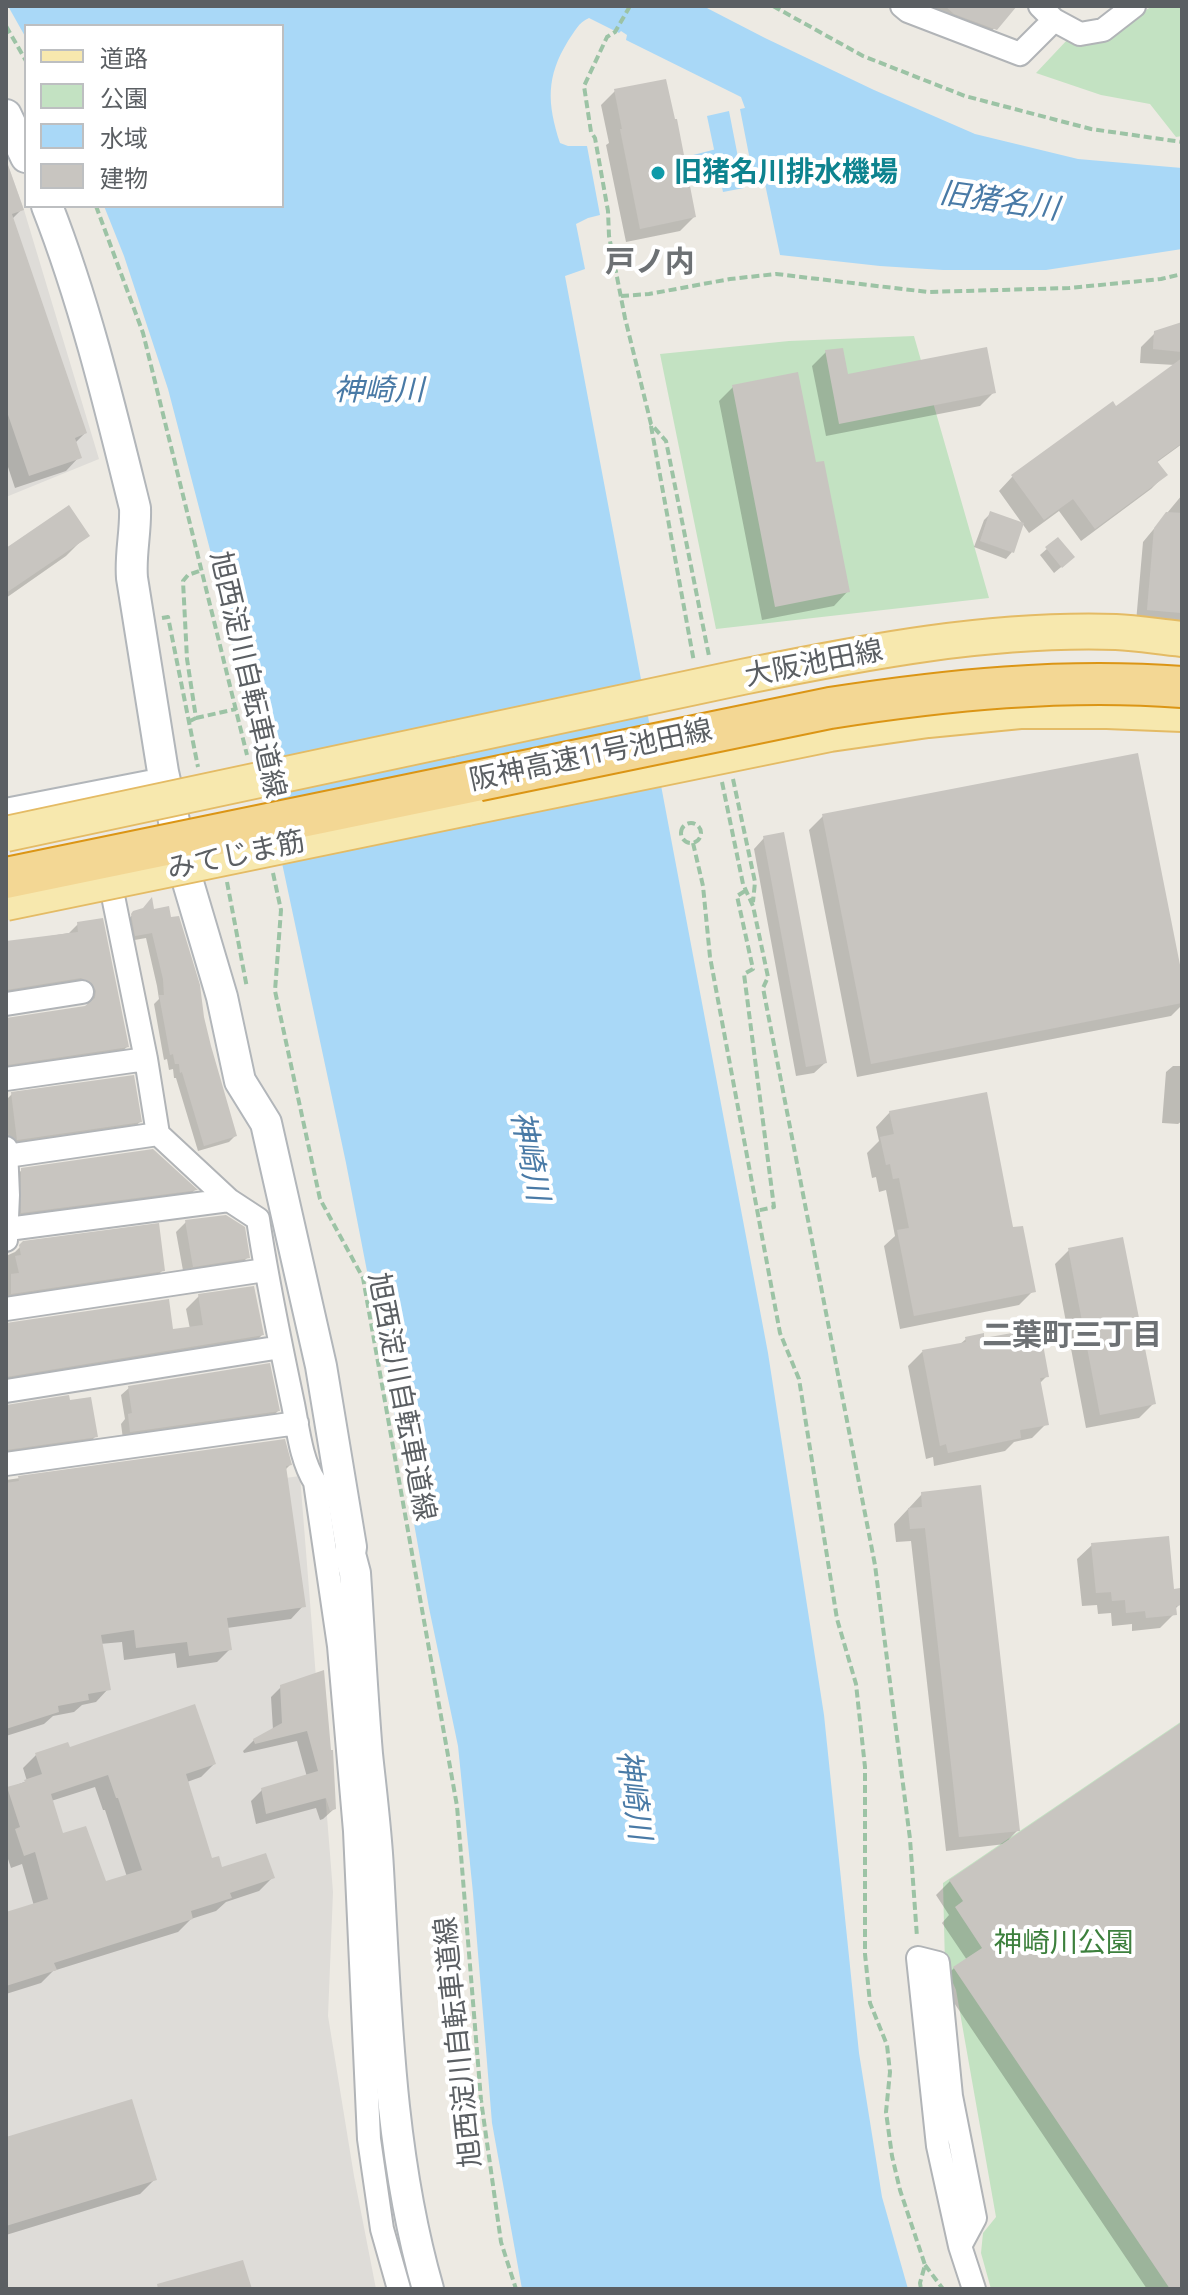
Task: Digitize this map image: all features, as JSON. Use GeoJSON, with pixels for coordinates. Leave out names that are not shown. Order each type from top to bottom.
{"type":"FeatureCollection","features":[{"type":"Feature","properties":{"kind":"highway","name":"阪神高速11号池田線"},"geometry":{"type":"LineString","coordinates":[[6,852],[739,701],[866,678],[1031,661],[1182,663]]}},
{"type":"Feature","properties":{"kind":"highway","name":"阪神高速11号池田線"},"geometry":{"type":"LineString","coordinates":[[6,878],[830,708],[902,697],[1036,685],[1182,687]]}},
{"type":"Feature","properties":{"kind":"main road","name":"大阪池田線"},"geometry":{"type":"LineString","coordinates":[[6,834],[451,739],[692,674],[758,674],[861,653],[955,639],[1038,633],[1117,632],[1182,639]]}},
{"type":"Feature","properties":{"kind":"main road"},"geometry":{"type":"LineString","coordinates":[[724,766],[830,734],[928,720],[1020,711],[1182,714]]}},
{"type":"Feature","properties":{"kind":"main road","name":"みてじま筋"},"geometry":{"type":"LineString","coordinates":[[6,903],[467,808],[724,766]]}},
{"type":"Feature","properties":{"kind":"street"},"geometry":{"type":"LineString","coordinates":[[902,6],[1020,54],[1047,13],[1080,34],[1103,30],[1134,6]]}},
{"type":"Feature","properties":{"kind":"street"},"geometry":{"type":"LineString","coordinates":[[6,115],[24,153]]}},
{"type":"Feature","properties":{"kind":"street"},"geometry":{"type":"LineString","coordinates":[[48,208],[105,390],[135,508],[132,578],[165,783],[187,879],[222,997],[240,1081],[266,1123],[321,1366],[355,1573],[378,1864],[384,1995],[400,2165],[414,2241],[428,2289]]}},
{"type":"Feature","properties":{"kind":"street"},"geometry":{"type":"LineString","coordinates":[[6,814],[165,783]]}},
{"type":"Feature","properties":{"kind":"street"},"geometry":{"type":"LineString","coordinates":[[6,920],[187,879]]}},
{"type":"Feature","properties":{"kind":"street"},"geometry":{"type":"LineString","coordinates":[[113,896],[158,1134],[229,1200],[258,1219],[265,1270],[297,1423],[308,1471],[315,1482],[339,1646],[355,1831],[369,2139],[378,2207],[399,2289]]}},
{"type":"Feature","properties":{"kind":"street"},"geometry":{"type":"LineString","coordinates":[[6,1004],[82,992]]}},
{"type":"Feature","properties":{"kind":"street"},"geometry":{"type":"LineString","coordinates":[[6,1079],[146,1059]]}},
{"type":"Feature","properties":{"kind":"street"},"geometry":{"type":"LineString","coordinates":[[7,1156],[158,1134]]}},
{"type":"Feature","properties":{"kind":"street"},"geometry":{"type":"LineString","coordinates":[[6,1148],[7,1235],[229,1200]]}},
{"type":"Feature","properties":{"kind":"street"},"geometry":{"type":"LineString","coordinates":[[6,1309],[265,1270]]}},
{"type":"Feature","properties":{"kind":"street"},"geometry":{"type":"LineString","coordinates":[[6,1391],[281,1347]]}},
{"type":"Feature","properties":{"kind":"street"},"geometry":{"type":"LineString","coordinates":[[6,1464],[297,1423]]}},
{"type":"Feature","properties":{"kind":"street"},"geometry":{"type":"LineString","coordinates":[[918,1958],[938,2146],[960,2246],[974,2289]]}},
{"type":"Feature","properties":{"kind":"path"},"geometry":{"type":"LineString","coordinates":[[630,6],[615,32],[607,37],[590,71],[584,94],[591,132],[595,138],[621,296],[651,424],[692,674]]}},
{"type":"Feature","properties":{"kind":"path"},"geometry":{"type":"LineString","coordinates":[[773,6],[863,56],[965,96],[1091,129],[1182,142]]}},
{"type":"Feature","properties":{"kind":"path"},"geometry":{"type":"LineString","coordinates":[[6,26],[24,58]]}},
{"type":"Feature","properties":{"kind":"path","name":"旭西淀川自転車道線"},"geometry":{"type":"LineString","coordinates":[[97,208],[143,333],[247,756]]}},
{"type":"Feature","properties":{"kind":"path"},"geometry":{"type":"LineString","coordinates":[[621,296],[776,274],[928,292],[1069,288],[1182,274]]}},
{"type":"Feature","properties":{"kind":"path"},"geometry":{"type":"LineString","coordinates":[[651,424],[666,441],[710,657]]}},
{"type":"Feature","properties":{"kind":"path"},"geometry":{"type":"LineString","coordinates":[[196,718],[187,659],[183,581],[188,575],[202,570]]}},
{"type":"Feature","properties":{"kind":"path"},"geometry":{"type":"LineString","coordinates":[[190,721],[236,709]]}},
{"type":"Feature","properties":{"kind":"path"},"geometry":{"type":"LineString","coordinates":[[724,766],[745,891],[753,906],[768,977],[763,988],[875,1565],[910,1839],[918,1958]]}},
{"type":"Feature","properties":{"kind":"path"},"geometry":{"type":"LineString","coordinates":[[724,766],[755,882],[753,906]]}},
{"type":"Feature","properties":{"kind":"path"},"geometry":{"type":"LineString","coordinates":[[692,823],[697,825],[701,835],[693,843],[683,839],[681,834],[683,828],[692,823]]}},
{"type":"Feature","properties":{"kind":"path"},"geometry":{"type":"LineString","coordinates":[[693,843],[703,886],[710,957],[756,1211],[780,1333],[799,1379],[837,1619],[856,1684],[865,1767],[865,1954],[870,2003],[887,2045],[890,2072],[886,2112],[892,2156],[925,2265],[943,2289]]}},
{"type":"Feature","properties":{"kind":"path","name":"旭西淀川自転車道線"},"geometry":{"type":"LineString","coordinates":[[271,864],[281,910],[275,991],[320,1199],[363,1278],[457,1806],[481,2100],[501,2242],[516,2289]]}},
{"type":"Feature","properties":{"kind":"path"},"geometry":{"type":"LineString","coordinates":[[745,891],[737,896],[753,969],[744,974],[774,1207],[756,1211]]}},
{"type":"Feature","properties":{"kind":"path"},"geometry":{"type":"LineString","coordinates":[[921,2289],[925,2265]]}},
{"type":"Feature","properties":{"kind":"shaded area"},"geometry":{"type":"Polygon","coordinates":[[[6,159],[99,459],[6,497],[6,159]]]}},
{"type":"Feature","properties":{"kind":"shaded area"},"geometry":{"type":"Polygon","coordinates":[[[300,1476],[333,1892],[328,2016],[376,2289],[6,2289],[6,1516],[300,1476]]]}},
{"type":"Feature","properties":{"kind":"green space"},"geometry":{"type":"Polygon","coordinates":[[[1153,6],[1182,6],[1182,136],[1176,137],[1150,104],[1101,95],[1036,73],[1068,39],[1098,37],[1153,6]]]}},
{"type":"Feature","properties":{"kind":"green space"},"geometry":{"type":"Polygon","coordinates":[[[914,336],[989,598],[716,629],[660,354],[789,341],[914,336]]]}},
{"type":"Feature","properties":{"kind":"green space","name":"神崎川公園"},"geometry":{"type":"Polygon","coordinates":[[[1182,1721],[1182,2289],[991,2289],[981,2253],[983,2233],[996,2217],[956,1990],[945,1965],[943,1883],[1182,1721]]]}},
{"type":"Feature","properties":{"kind":"water","name":"神崎川"},"geometry":{"type":"Polygon","coordinates":[[[8,6],[703,6],[874,90],[975,134],[1078,159],[1182,168],[1182,249],[1046,270],[943,270],[780,255],[765,184],[755,186],[740,109],[745,108],[741,97],[626,40],[627,35],[621,31],[619,33],[589,18],[579,25],[568,41],[552,79],[551,103],[560,143],[587,146],[600,215],[576,224],[585,269],[565,276],[768,1353],[824,1715],[859,2053],[882,2197],[908,2289],[522,2289],[492,2123],[458,1746],[429,1608],[346,1163],[214,565],[168,389],[105,208],[284,208],[284,24],[24,24],[24,34],[8,6]]]}},
{"type":"Feature","properties":{"kind":"water"},"geometry":{"type":"Polygon","coordinates":[[[729,111],[744,188],[723,192],[707,116],[729,111]]]}},
{"type":"Feature","properties":{"kind":"building"},"geometry":{"type":"Polygon","coordinates":[[[945,6],[1017,6],[997,30],[954,14],[945,6]]]}},
{"type":"Feature","properties":{"kind":"building","name":"旧猪名川排水機場"},"geometry":{"type":"Polygon","coordinates":[[[666,79],[696,217],[640,229],[614,89],[666,79]]]}},
{"type":"Feature","properties":{"kind":"building"},"geometry":{"type":"Polygon","coordinates":[[[8,165],[24,210],[12,214],[87,433],[75,438],[82,458],[29,476],[6,409],[8,165]]]}},
{"type":"Feature","properties":{"kind":"building"},"geometry":{"type":"Polygon","coordinates":[[[1182,322],[1182,352],[1153,349],[1154,331],[1182,322]]]}},
{"type":"Feature","properties":{"kind":"building"},"geometry":{"type":"Polygon","coordinates":[[[987,347],[996,393],[839,424],[825,350],[843,348],[848,374],[987,347]]]}},
{"type":"Feature","properties":{"kind":"building"},"geometry":{"type":"Polygon","coordinates":[[[1182,358],[1182,443],[1157,461],[1168,475],[1095,529],[1073,499],[1044,520],[1011,475],[1113,401],[1116,406],[1182,358]]]}},
{"type":"Feature","properties":{"kind":"building"},"geometry":{"type":"Polygon","coordinates":[[[798,372],[816,462],[824,461],[850,592],[775,607],[732,385],[798,372]]]}},
{"type":"Feature","properties":{"kind":"building"},"geometry":{"type":"Polygon","coordinates":[[[69,505],[90,536],[6,593],[6,548],[69,505]]]}},
{"type":"Feature","properties":{"kind":"building"},"geometry":{"type":"Polygon","coordinates":[[[990,511],[1024,523],[1014,553],[980,541],[990,511]]]}},
{"type":"Feature","properties":{"kind":"building"},"geometry":{"type":"Polygon","coordinates":[[[1166,512],[1182,513],[1182,613],[1147,610],[1154,528],[1166,512]]]}},
{"type":"Feature","properties":{"kind":"building"},"geometry":{"type":"Polygon","coordinates":[[[1058,537],[1075,557],[1062,568],[1045,547],[1058,537]]]}},
{"type":"Feature","properties":{"kind":"building"},"geometry":{"type":"Polygon","coordinates":[[[1138,753],[1182,975],[1182,1003],[871,1064],[822,814],[1138,753]]]}},
{"type":"Feature","properties":{"kind":"building"},"geometry":{"type":"Polygon","coordinates":[[[784,832],[827,1063],[806,1067],[763,836],[784,832]]]}},
{"type":"Feature","properties":{"kind":"building"},"geometry":{"type":"Polygon","coordinates":[[[152,897],[154,909],[169,906],[171,917],[179,916],[200,985],[211,1046],[237,1136],[204,1146],[182,1072],[179,1064],[175,1064],[173,1054],[170,1055],[159,995],[164,995],[163,979],[152,933],[135,936],[131,914],[143,908],[152,897]]]}},
{"type":"Feature","properties":{"kind":"building"},"geometry":{"type":"Polygon","coordinates":[[[103,918],[129,1047],[7,1065],[6,1018],[85,1006],[95,998],[96,991],[92,983],[81,978],[6,990],[6,941],[78,932],[77,922],[103,918]]]}},
{"type":"Feature","properties":{"kind":"building"},"geometry":{"type":"Polygon","coordinates":[[[134,1075],[142,1122],[17,1140],[11,1092],[134,1075]]]}},
{"type":"Feature","properties":{"kind":"building"},"geometry":{"type":"Polygon","coordinates":[[[987,1092],[1013,1227],[1023,1226],[1036,1292],[914,1316],[897,1230],[909,1228],[899,1178],[893,1179],[890,1164],[886,1165],[880,1137],[894,1134],[889,1111],[987,1092]]]}},
{"type":"Feature","properties":{"kind":"building"},"geometry":{"type":"Polygon","coordinates":[[[153,1149],[198,1190],[21,1213],[21,1168],[153,1149]]]}},
{"type":"Feature","properties":{"kind":"building"},"geometry":{"type":"Polygon","coordinates":[[[226,1215],[245,1227],[250,1258],[193,1267],[185,1220],[226,1215]]]}},
{"type":"Feature","properties":{"kind":"building"},"geometry":{"type":"Polygon","coordinates":[[[159,1223],[165,1271],[11,1294],[11,1274],[19,1273],[15,1256],[21,1255],[19,1245],[23,1241],[159,1223]]]}},
{"type":"Feature","properties":{"kind":"building"},"geometry":{"type":"Polygon","coordinates":[[[1123,1237],[1156,1404],[1100,1415],[1068,1248],[1123,1237]]]}},
{"type":"Feature","properties":{"kind":"building"},"geometry":{"type":"Polygon","coordinates":[[[254,1286],[264,1335],[6,1377],[6,1323],[169,1299],[173,1329],[203,1325],[198,1294],[254,1286]]]}},
{"type":"Feature","properties":{"kind":"building"},"geometry":{"type":"Polygon","coordinates":[[[1040,1328],[1049,1377],[1040,1378],[1049,1425],[1020,1430],[1021,1438],[948,1453],[946,1444],[940,1446],[922,1350],[966,1342],[965,1337],[984,1333],[984,1338],[1040,1328]]]}},
{"type":"Feature","properties":{"kind":"building"},"geometry":{"type":"Polygon","coordinates":[[[270,1363],[280,1411],[130,1432],[128,1414],[132,1413],[128,1386],[270,1363]]]}},
{"type":"Feature","properties":{"kind":"building"},"geometry":{"type":"Polygon","coordinates":[[[69,1395],[70,1400],[91,1397],[98,1437],[6,1450],[6,1405],[69,1395]]]}},
{"type":"Feature","properties":{"kind":"building"},"geometry":{"type":"Polygon","coordinates":[[[285,1439],[292,1465],[286,1466],[306,1607],[227,1618],[232,1650],[189,1656],[187,1642],[136,1648],[134,1630],[101,1635],[111,1690],[88,1694],[89,1700],[58,1706],[59,1712],[6,1729],[6,1483],[19,1481],[18,1476],[285,1439]]]}},
{"type":"Feature","properties":{"kind":"building"},"geometry":{"type":"Polygon","coordinates":[[[981,1485],[1020,1831],[959,1837],[925,1528],[910,1529],[908,1508],[922,1507],[921,1492],[981,1485]]]}},
{"type":"Feature","properties":{"kind":"building"},"geometry":{"type":"Polygon","coordinates":[[[1169,1536],[1174,1589],[1180,1588],[1182,1605],[1176,1606],[1177,1615],[1146,1618],[1145,1611],[1126,1613],[1125,1600],[1112,1601],[1111,1592],[1096,1593],[1091,1543],[1169,1536]]]}},
{"type":"Feature","properties":{"kind":"building"},"geometry":{"type":"Polygon","coordinates":[[[324,1670],[336,1809],[330,1811],[326,1798],[266,1814],[261,1788],[318,1771],[307,1731],[255,1744],[253,1739],[282,1723],[280,1685],[324,1670]]]}},
{"type":"Feature","properties":{"kind":"building"},"geometry":{"type":"Polygon","coordinates":[[[195,1704],[216,1764],[186,1774],[212,1858],[219,1856],[222,1867],[266,1853],[275,1878],[230,1893],[232,1898],[191,1911],[193,1919],[54,1963],[57,1970],[6,1986],[6,1912],[48,1899],[35,1852],[24,1856],[15,1829],[20,1827],[7,1787],[42,1774],[35,1753],[68,1742],[70,1747],[195,1704]],[[108,1775],[51,1794],[63,1833],[86,1826],[106,1881],[142,1870],[108,1775]]]}},
{"type":"Feature","properties":{"kind":"building","name":"神崎川公園"},"geometry":{"type":"Polygon","coordinates":[[[1182,1722],[1182,2289],[1170,2289],[953,1967],[982,1948],[955,1907],[963,1901],[949,1880],[1182,1722]]]}},
{"type":"Feature","properties":{"kind":"building"},"geometry":{"type":"Polygon","coordinates":[[[132,2099],[157,2180],[6,2226],[6,2137],[132,2099]]]}},
{"type":"Feature","properties":{"kind":"building"},"geometry":{"type":"Polygon","coordinates":[[[243,2260],[252,2289],[158,2289],[157,2284],[243,2260]]]}},
{"type":"Feature","properties":{"kind":"waterway"},"geometry":{"type":"LineString","coordinates":[[694,158],[721,151]]}},
{"type":"Feature","properties":{"kind":"place","name":"旧猪名川排水機場"},"geometry":{"type":"Point","coordinates":[658,173]}},
{"type":"Feature","properties":{"kind":"district","name":"戸ノ内"},"geometry":{"type":"Point","coordinates":[650,263]}},
{"type":"Feature","properties":{"kind":"district","name":"二葉町三丁目"},"geometry":{"type":"Point","coordinates":[1072,1336]}},
{"type":"Feature","properties":{"kind":"water label","name":"旧猪名川"},"geometry":{"type":"Point","coordinates":[999,202]}}]}
